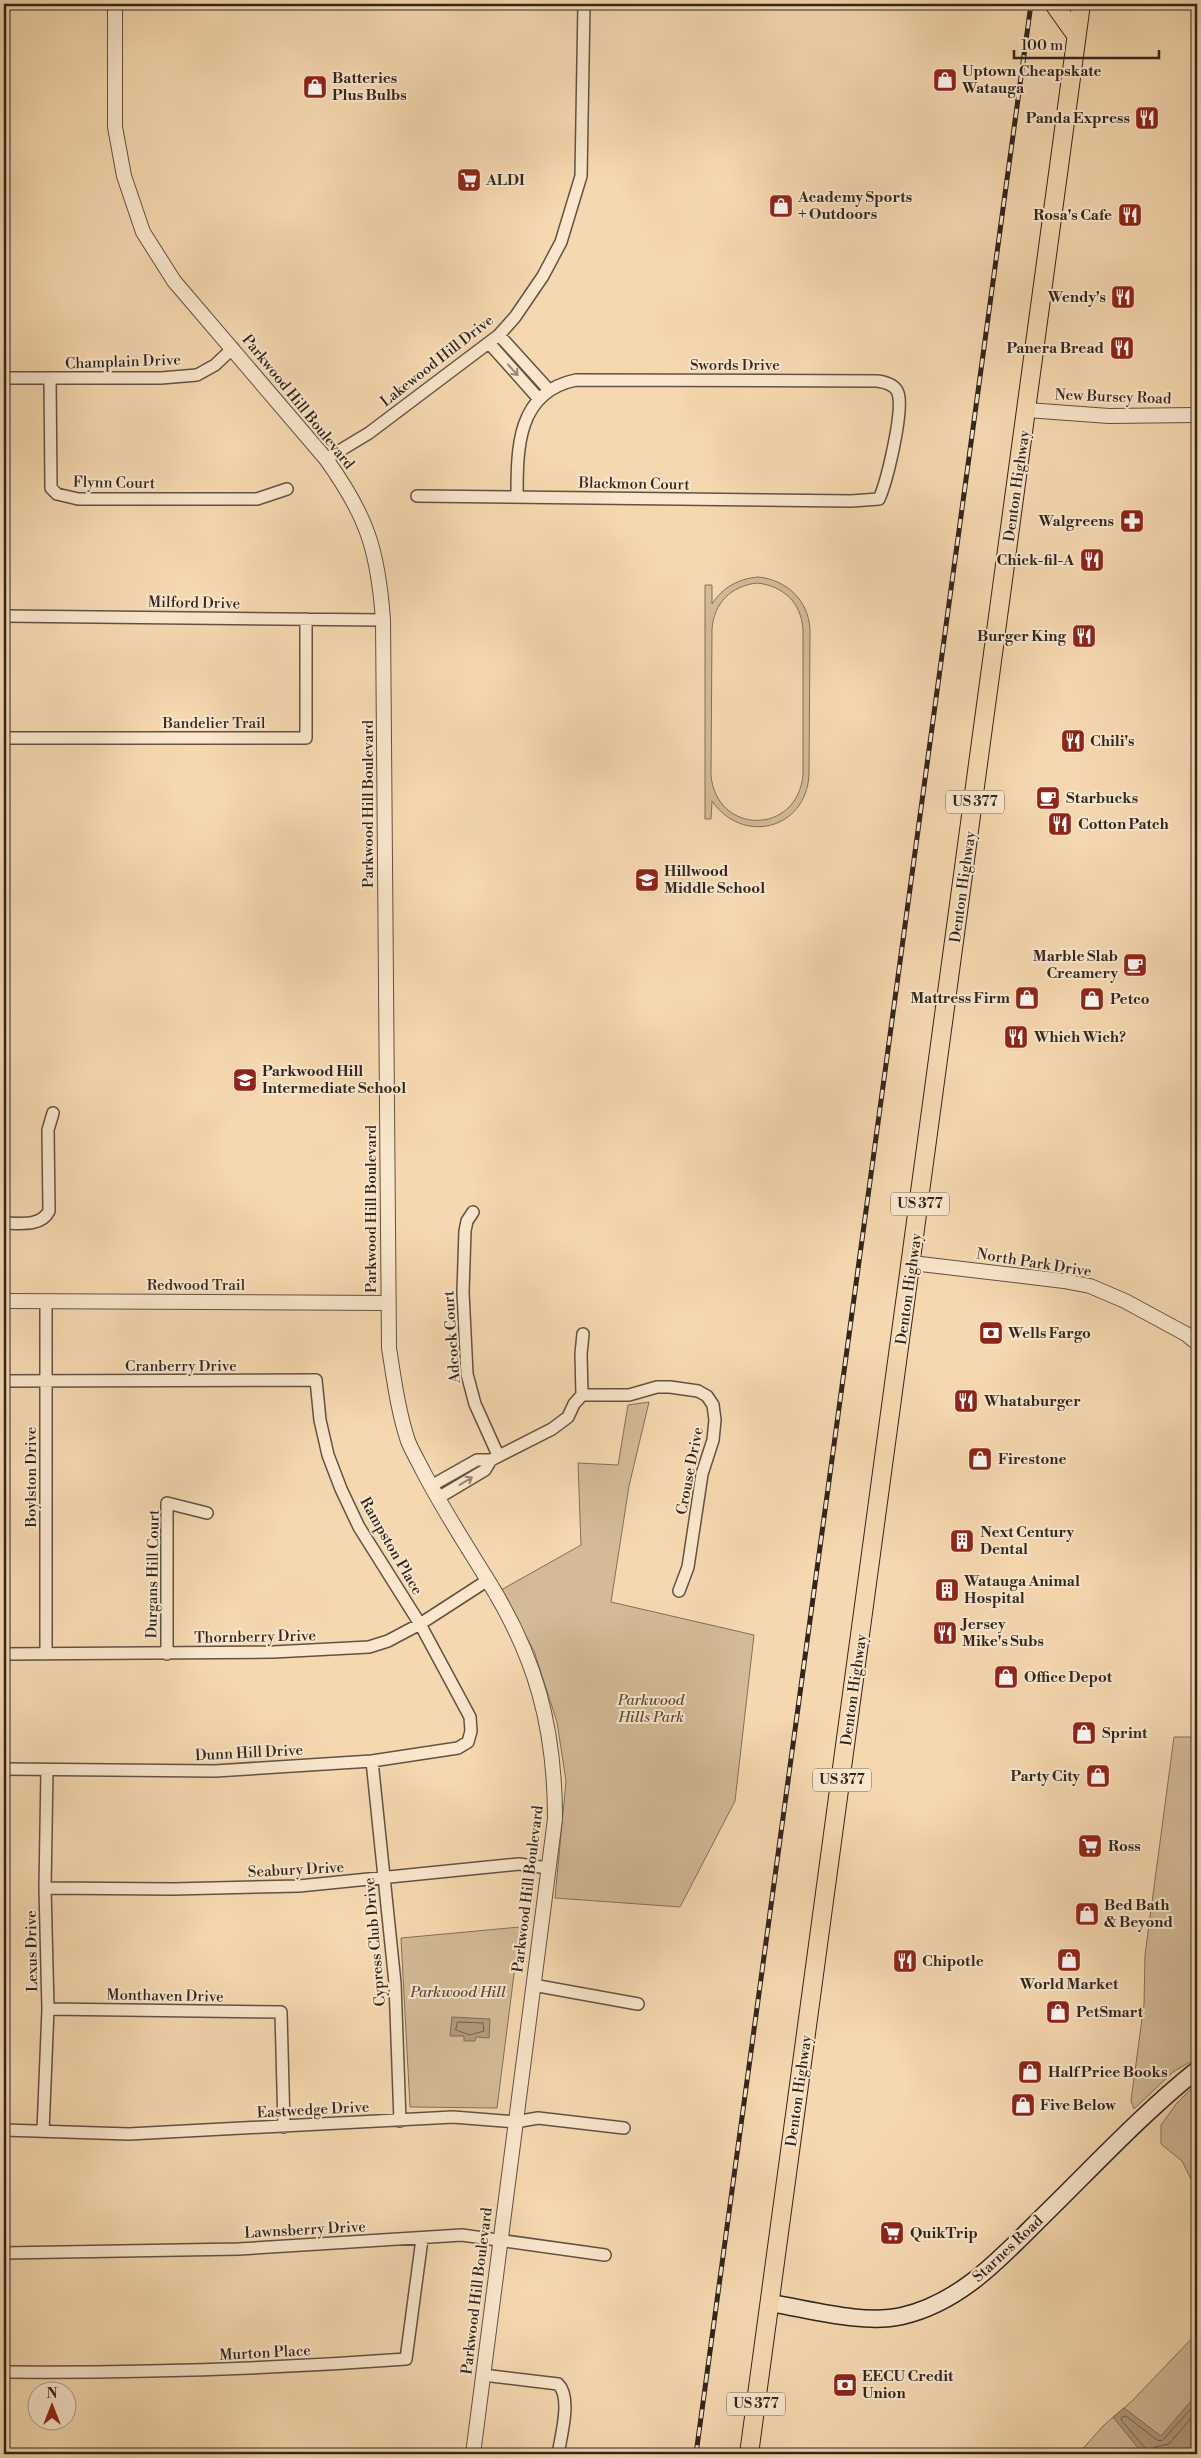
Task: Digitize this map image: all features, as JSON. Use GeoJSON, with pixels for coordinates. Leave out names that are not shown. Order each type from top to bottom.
{"type":"FeatureCollection","features":[{"type":"Feature","properties":{"kind":"main road"},"geometry":{"type":"LineString","coordinates":[[1054,4],[1076,35]]}},
{"type":"Feature","properties":{"kind":"main road","name":"Denton Highway"},"geometry":{"type":"LineString","coordinates":[[749,2454],[912,1263],[1081,4]]}},
{"type":"Feature","properties":{"kind":"main road","name":"Starnes Road"},"geometry":{"type":"LineString","coordinates":[[770,2303],[870,2318],[901,2316],[943,2300],[981,2276],[1161,2101],[1197,2070]]}},
{"type":"Feature","properties":{"kind":"street","name":"Parkwood Hill Boulevard"},"geometry":{"type":"LineString","coordinates":[[115,4],[115,127],[119,157],[136,214],[144,232],[174,281],[326,459],[348,489],[366,524],[375,554],[384,620],[389,1348],[398,1401],[408,1442],[431,1486],[518,1633],[532,1667],[544,1709],[555,1788],[555,1819],[473,2454]]}},
{"type":"Feature","properties":{"kind":"street","name":"Lakewood Hill Drive"},"geometry":{"type":"LineString","coordinates":[[326,459],[369,433],[499,335],[515,317],[534,290],[561,242],[580,176],[584,4]]}},
{"type":"Feature","properties":{"kind":"street"},"geometry":{"type":"LineString","coordinates":[[499,335],[548,389]]}},
{"type":"Feature","properties":{"kind":"street"},"geometry":{"type":"LineString","coordinates":[[489,343],[538,398]]}},
{"type":"Feature","properties":{"kind":"street","name":"Champlain Drive"},"geometry":{"type":"LineString","coordinates":[[4,378],[161,378],[197,374],[215,365],[233,348]]}},
{"type":"Feature","properties":{"kind":"street","name":"Flynn Court"},"geometry":{"type":"LineString","coordinates":[[50,379],[51,488],[57,494],[78,499],[257,499],[287,489]]}},
{"type":"Feature","properties":{"kind":"street","name":"Swords Drive"},"geometry":{"type":"LineString","coordinates":[[517,497],[517,456],[525,423],[538,398],[548,389],[560,383],[576,380],[877,381],[890,383],[898,392],[900,407],[885,486],[879,499],[851,501]]}},
{"type":"Feature","properties":{"kind":"street","name":"New Bursey Road"},"geometry":{"type":"LineString","coordinates":[[1027,410],[1108,416],[1197,416]]}},
{"type":"Feature","properties":{"kind":"street","name":"Blackmon Court"},"geometry":{"type":"LineString","coordinates":[[417,496],[851,501]]}},
{"type":"Feature","properties":{"kind":"street","name":"Milford Drive"},"geometry":{"type":"LineString","coordinates":[[4,616],[384,620]]}},
{"type":"Feature","properties":{"kind":"street","name":"Bandelier Trail"},"geometry":{"type":"LineString","coordinates":[[4,738],[306,738],[306,619]]}},
{"type":"Feature","properties":{"kind":"street"},"geometry":{"type":"LineString","coordinates":[[4,1223],[33,1223],[44,1218],[50,1207],[48,1130],[53,1113]]}},
{"type":"Feature","properties":{"kind":"street","name":"Adcock Court"},"geometry":{"type":"LineString","coordinates":[[473,1212],[467,1221],[464,1240],[463,1292],[467,1374],[474,1404],[494,1458]]}},
{"type":"Feature","properties":{"kind":"street","name":"North Park Drive"},"geometry":{"type":"LineString","coordinates":[[912,1263],[1064,1281],[1090,1286],[1125,1301],[1186,1334],[1197,1343]]}},
{"type":"Feature","properties":{"kind":"street","name":"Redwood Trail"},"geometry":{"type":"LineString","coordinates":[[4,1301],[388,1303]]}},
{"type":"Feature","properties":{"kind":"street","name":"Boylston Drive"},"geometry":{"type":"LineString","coordinates":[[46,1301],[46,1654]]}},
{"type":"Feature","properties":{"kind":"street"},"geometry":{"type":"LineString","coordinates":[[431,1486],[477,1460],[494,1458],[552,1429],[568,1417],[574,1404],[582,1395],[581,1354],[584,1334]]}},
{"type":"Feature","properties":{"kind":"street","name":"Cranberry Drive"},"geometry":{"type":"LineString","coordinates":[[4,1381],[316,1380]]}},
{"type":"Feature","properties":{"kind":"street","name":"Rampston Place"},"geometry":{"type":"LineString","coordinates":[[316,1380],[322,1429],[328,1456],[359,1527],[420,1624],[470,1717]]}},
{"type":"Feature","properties":{"kind":"street","name":"Crouse Drive"},"geometry":{"type":"LineString","coordinates":[[582,1395],[629,1395],[656,1387],[670,1387],[698,1392],[707,1396],[713,1405],[715,1420],[713,1440],[702,1474],[688,1567],[679,1591]]}},
{"type":"Feature","properties":{"kind":"street"},"geometry":{"type":"LineString","coordinates":[[438,1498],[485,1470],[494,1458]]}},
{"type":"Feature","properties":{"kind":"street","name":"Durgans Hill Court"},"geometry":{"type":"LineString","coordinates":[[167,1654],[167,1503],[207,1513]]}},
{"type":"Feature","properties":{"kind":"street","name":"Thornberry Drive"},"geometry":{"type":"LineString","coordinates":[[4,1654],[273,1652],[369,1647],[388,1641],[420,1624],[488,1580]]}},
{"type":"Feature","properties":{"kind":"street","name":"Dunn Hill Drive"},"geometry":{"type":"LineString","coordinates":[[4,1769],[215,1771],[372,1761],[458,1748],[468,1742],[471,1731],[470,1717]]}},
{"type":"Feature","properties":{"kind":"street","name":"Cypress Club Drive"},"geometry":{"type":"LineString","coordinates":[[372,1761],[395,1984],[400,2121]]}},
{"type":"Feature","properties":{"kind":"street","name":"Lexus Drive"},"geometry":{"type":"LineString","coordinates":[[43,2131],[48,2009],[45,1888],[47,1770]]}},
{"type":"Feature","properties":{"kind":"street","name":"Seabury Drive"},"geometry":{"type":"LineString","coordinates":[[45,1888],[299,1886],[519,1864],[548,1868]]}},
{"type":"Feature","properties":{"kind":"street"},"geometry":{"type":"LineString","coordinates":[[533,1985],[638,2004]]}},
{"type":"Feature","properties":{"kind":"street","name":"Monthaven Drive"},"geometry":{"type":"LineString","coordinates":[[48,2009],[282,2012],[284,2128]]}},
{"type":"Feature","properties":{"kind":"street","name":"Eastwedge Drive"},"geometry":{"type":"LineString","coordinates":[[4,2130],[129,2134],[284,2128],[453,2118],[516,2122],[538,2118],[624,2128]]}},
{"type":"Feature","properties":{"kind":"street","name":"Lawnsberry Drive"},"geometry":{"type":"LineString","coordinates":[[4,2253],[239,2249],[462,2236],[605,2255]]}},
{"type":"Feature","properties":{"kind":"street","name":"Murton Place"},"geometry":{"type":"LineString","coordinates":[[4,2372],[151,2373],[289,2368],[406,2359],[422,2239]]}},
{"type":"Feature","properties":{"kind":"street"},"geometry":{"type":"LineString","coordinates":[[483,2375],[558,2384],[563,2388],[566,2398],[558,2454]]}},
{"type":"Feature","properties":{"kind":"green space"},"geometry":{"type":"Polygon","coordinates":[[[758,577],[778,582],[794,593],[805,609],[810,629],[809,775],[805,794],[797,808],[785,819],[771,825],[755,827],[739,823],[725,815],[712,801],[711,819],[705,819],[705,585],[712,585],[712,604],[721,593],[732,585],[758,577]],[[757,583],[732,592],[716,611],[712,629],[711,775],[716,795],[727,809],[741,817],[757,820],[773,818],[787,809],[798,795],[803,775],[802,620],[799,611],[789,597],[783,592],[757,583]]]}},
{"type":"Feature","properties":{"kind":"green space","name":"Parkwood Hills Park"},"geometry":{"type":"Polygon","coordinates":[[[649,1402],[629,1486],[611,1602],[754,1635],[735,1801],[680,1907],[555,1898],[566,1781],[557,1722],[534,1651],[501,1590],[581,1545],[578,1463],[618,1465],[628,1405],[649,1402]]]}},
{"type":"Feature","properties":{"kind":"green space"},"geometry":{"type":"Polygon","coordinates":[[[1174,1737],[1197,1737],[1197,2058],[1173,2072],[1134,2109],[1131,2101],[1144,2004],[1145,1955],[1174,1737]]]}},
{"type":"Feature","properties":{"kind":"green space","name":"Parkwood Hill"},"geometry":{"type":"Polygon","coordinates":[[[520,1927],[497,2108],[410,2107],[401,1938],[520,1927]]]}},
{"type":"Feature","properties":{"kind":"green space"},"geometry":{"type":"Polygon","coordinates":[[[1197,2083],[1197,2191],[1182,2161],[1161,2144],[1161,2125],[1177,2103],[1197,2083]]]}},
{"type":"Feature","properties":{"kind":"green space"},"geometry":{"type":"Polygon","coordinates":[[[1197,2333],[1197,2454],[1078,2454],[1104,2425],[1132,2401],[1197,2333]]]}},
{"type":"Feature","properties":{"kind":"water"},"geometry":{"type":"Polygon","coordinates":[[[452,2017],[490,2019],[489,2038],[476,2037],[475,2041],[464,2041],[464,2036],[450,2036],[452,2017]]]}},
{"type":"Feature","properties":{"kind":"water"},"geometry":{"type":"Polygon","coordinates":[[[1197,2394],[1197,2449],[1194,2454],[1143,2454],[1113,2417],[1124,2408],[1161,2436],[1197,2394]]]}},
{"type":"Feature","properties":{"kind":"railway"},"geometry":{"type":"LineString","coordinates":[[696,2454],[1031,4]]}},
{"type":"Feature","properties":{"kind":"place","name":"Uptown Cheapskate Watauga"},"geometry":{"type":"Point","coordinates":[945,80]}},
{"type":"Feature","properties":{"kind":"place","name":"Batteries Plus Bulbs"},"geometry":{"type":"Point","coordinates":[315,87]}},
{"type":"Feature","properties":{"kind":"place","name":"Panda Express"},"geometry":{"type":"Point","coordinates":[1147,118]}},
{"type":"Feature","properties":{"kind":"place","name":"ALDI"},"geometry":{"type":"Point","coordinates":[469,180]}},
{"type":"Feature","properties":{"kind":"place","name":"Academy Sports + Outdoors"},"geometry":{"type":"Point","coordinates":[781,206]}},
{"type":"Feature","properties":{"kind":"place","name":"Rosa's Cafe"},"geometry":{"type":"Point","coordinates":[1130,215]}},
{"type":"Feature","properties":{"kind":"place","name":"Wendy's"},"geometry":{"type":"Point","coordinates":[1123,297]}},
{"type":"Feature","properties":{"kind":"place","name":"Panera Bread"},"geometry":{"type":"Point","coordinates":[1122,348]}},
{"type":"Feature","properties":{"kind":"place","name":"Walgreens"},"geometry":{"type":"Point","coordinates":[1132,521]}},
{"type":"Feature","properties":{"kind":"place","name":"Chick-fil-A"},"geometry":{"type":"Point","coordinates":[1092,560]}},
{"type":"Feature","properties":{"kind":"place","name":"Burger King"},"geometry":{"type":"Point","coordinates":[1084,636]}},
{"type":"Feature","properties":{"kind":"place","name":"Chili's"},"geometry":{"type":"Point","coordinates":[1073,741]}},
{"type":"Feature","properties":{"kind":"place","name":"Starbucks"},"geometry":{"type":"Point","coordinates":[1048,798]}},
{"type":"Feature","properties":{"kind":"place","name":"Cotton Patch"},"geometry":{"type":"Point","coordinates":[1060,824]}},
{"type":"Feature","properties":{"kind":"place","name":"Hillwood Middle School"},"geometry":{"type":"Point","coordinates":[647,880]}},
{"type":"Feature","properties":{"kind":"place","name":"Marble Slab Creamery"},"geometry":{"type":"Point","coordinates":[1135,965]}},
{"type":"Feature","properties":{"kind":"place","name":"Mattress Firm"},"geometry":{"type":"Point","coordinates":[1027,998]}},
{"type":"Feature","properties":{"kind":"place","name":"Petco"},"geometry":{"type":"Point","coordinates":[1092,999]}},
{"type":"Feature","properties":{"kind":"place","name":"Which Wich?"},"geometry":{"type":"Point","coordinates":[1016,1037]}},
{"type":"Feature","properties":{"kind":"place","name":"Parkwood Hill Intermediate School"},"geometry":{"type":"Point","coordinates":[245,1080]}},
{"type":"Feature","properties":{"kind":"place","name":"Wells Fargo"},"geometry":{"type":"Point","coordinates":[991,1333]}},
{"type":"Feature","properties":{"kind":"place","name":"Whataburger"},"geometry":{"type":"Point","coordinates":[966,1401]}},
{"type":"Feature","properties":{"kind":"place","name":"Firestone"},"geometry":{"type":"Point","coordinates":[980,1459]}},
{"type":"Feature","properties":{"kind":"place","name":"Next Century Dental"},"geometry":{"type":"Point","coordinates":[962,1541]}},
{"type":"Feature","properties":{"kind":"place","name":"Watauga Animal Hospital"},"geometry":{"type":"Point","coordinates":[947,1590]}},
{"type":"Feature","properties":{"kind":"place","name":"Jersey Mike's Subs"},"geometry":{"type":"Point","coordinates":[945,1633]}},
{"type":"Feature","properties":{"kind":"place","name":"Office Depot"},"geometry":{"type":"Point","coordinates":[1006,1677]}},
{"type":"Feature","properties":{"kind":"place","name":"Sprint"},"geometry":{"type":"Point","coordinates":[1084,1733]}},
{"type":"Feature","properties":{"kind":"place","name":"Party City"},"geometry":{"type":"Point","coordinates":[1098,1776]}},
{"type":"Feature","properties":{"kind":"place","name":"Ross"},"geometry":{"type":"Point","coordinates":[1090,1846]}},
{"type":"Feature","properties":{"kind":"place","name":"Bed Bath & Beyond"},"geometry":{"type":"Point","coordinates":[1087,1914]}},
{"type":"Feature","properties":{"kind":"place","name":"World Market"},"geometry":{"type":"Point","coordinates":[1069,1960]}},
{"type":"Feature","properties":{"kind":"place","name":"Chipotle"},"geometry":{"type":"Point","coordinates":[905,1961]}},
{"type":"Feature","properties":{"kind":"place","name":"PetSmart"},"geometry":{"type":"Point","coordinates":[1058,2012]}},
{"type":"Feature","properties":{"kind":"place","name":"Half Price Books"},"geometry":{"type":"Point","coordinates":[1030,2072]}},
{"type":"Feature","properties":{"kind":"place","name":"Five Below"},"geometry":{"type":"Point","coordinates":[1023,2105]}},
{"type":"Feature","properties":{"kind":"place","name":"QuikTrip"},"geometry":{"type":"Point","coordinates":[892,2233]}},
{"type":"Feature","properties":{"kind":"place","name":"EECU Credit Union"},"geometry":{"type":"Point","coordinates":[845,2385]}}]}
